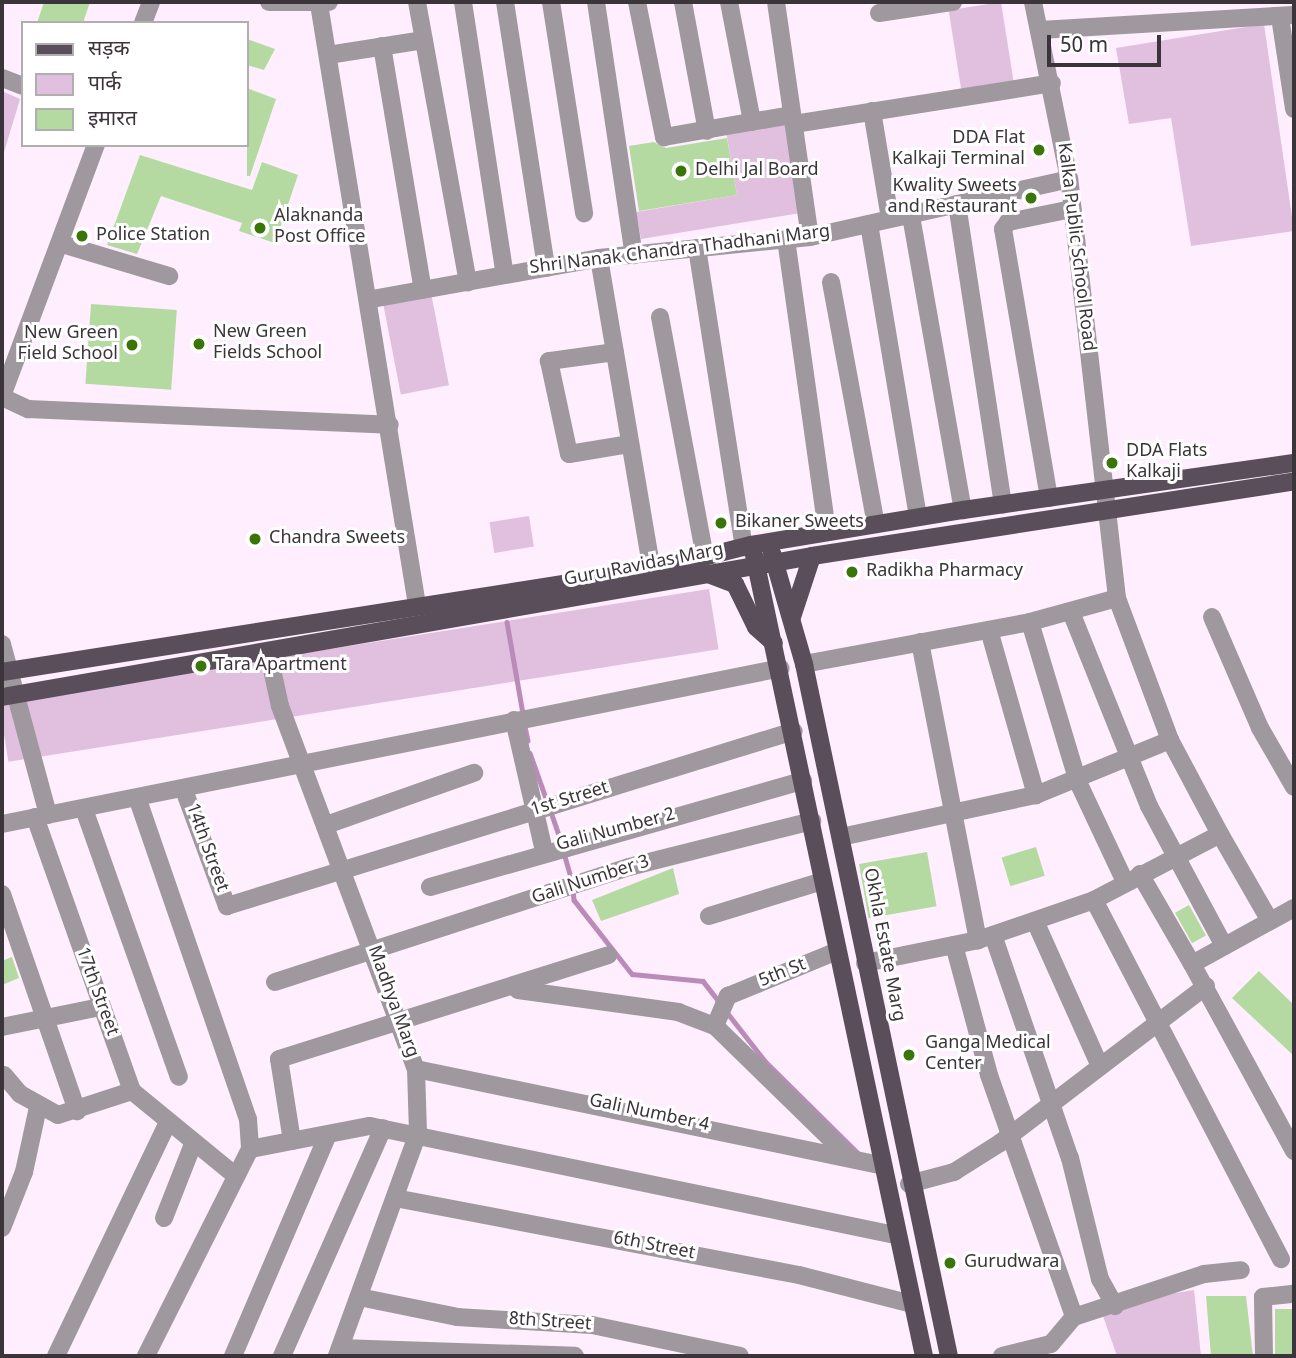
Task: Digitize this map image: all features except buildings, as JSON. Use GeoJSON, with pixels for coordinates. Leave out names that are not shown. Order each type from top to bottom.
{"type":"FeatureCollection","features":[{"type":"Feature","properties":{"kind":"main road","name":"Guru Ravidas Marg"},"geometry":{"type":"LineString","coordinates":[[8,696],[775,564],[1106,502],[1294,463]]}},
{"type":"Feature","properties":{"kind":"main road","name":"Guru Ravidas Marg"},"geometry":{"type":"LineString","coordinates":[[4,672],[652,570],[755,545],[962,510],[1049,498],[1106,502],[1294,481]]}},
{"type":"Feature","properties":{"kind":"main road","name":"Okhla Estate Marg"},"geometry":{"type":"LineString","coordinates":[[755,545],[775,564],[804,664],[909,1184],[949,1356]]}},
{"type":"Feature","properties":{"kind":"main road"},"geometry":{"type":"LineString","coordinates":[[755,545],[756,566],[781,668],[880,1165],[924,1356]]}},
{"type":"Feature","properties":{"kind":"main road"},"geometry":{"type":"LineString","coordinates":[[792,617],[812,556]]}},
{"type":"Feature","properties":{"kind":"main road"},"geometry":{"type":"LineString","coordinates":[[711,575],[735,584],[756,627],[774,643]]}},
{"type":"Feature","properties":{"kind":"street"},"geometry":{"type":"LineString","coordinates":[[144,21],[151,2]]}},
{"type":"Feature","properties":{"kind":"street"},"geometry":{"type":"LineString","coordinates":[[269,2],[325,3],[328,55],[372,299],[417,605]]}},
{"type":"Feature","properties":{"kind":"street"},"geometry":{"type":"LineString","coordinates":[[417,2],[468,282]]}},
{"type":"Feature","properties":{"kind":"street"},"geometry":{"type":"LineString","coordinates":[[463,2],[505,275]]}},
{"type":"Feature","properties":{"kind":"street"},"geometry":{"type":"LineString","coordinates":[[505,2],[547,268]]}},
{"type":"Feature","properties":{"kind":"street"},"geometry":{"type":"LineString","coordinates":[[551,2],[584,213]]}},
{"type":"Feature","properties":{"kind":"street"},"geometry":{"type":"LineString","coordinates":[[596,2],[634,254]]}},
{"type":"Feature","properties":{"kind":"street"},"geometry":{"type":"LineString","coordinates":[[637,2],[664,137],[752,122],[872,111],[1052,83]]}},
{"type":"Feature","properties":{"kind":"street"},"geometry":{"type":"LineString","coordinates":[[683,2],[707,131]]}},
{"type":"Feature","properties":{"kind":"street"},"geometry":{"type":"LineString","coordinates":[[729,2],[752,122]]}},
{"type":"Feature","properties":{"kind":"street"},"geometry":{"type":"LineString","coordinates":[[776,2],[810,237]]}},
{"type":"Feature","properties":{"kind":"street"},"geometry":{"type":"LineString","coordinates":[[879,13],[953,2]]}},
{"type":"Feature","properties":{"kind":"street","name":"Kalka Public School Road"},"geometry":{"type":"LineString","coordinates":[[1033,2],[1052,83],[1069,179],[1117,598],[1170,740],[1270,921]]}},
{"type":"Feature","properties":{"kind":"street"},"geometry":{"type":"LineString","coordinates":[[1040,30],[1246,10],[1287,16],[1294,109]]}},
{"type":"Feature","properties":{"kind":"street"},"geometry":{"type":"LineString","coordinates":[[328,55],[424,40]]}},
{"type":"Feature","properties":{"kind":"street"},"geometry":{"type":"LineString","coordinates":[[382,47],[423,290]]}},
{"type":"Feature","properties":{"kind":"street"},"geometry":{"type":"LineString","coordinates":[[2,78],[21,85]]}},
{"type":"Feature","properties":{"kind":"street"},"geometry":{"type":"LineString","coordinates":[[872,111],[890,219]]}},
{"type":"Feature","properties":{"kind":"street"},"geometry":{"type":"LineString","coordinates":[[95,147],[62,244],[2,397],[28,409],[390,425]]}},
{"type":"Feature","properties":{"kind":"street","name":"Shri Nanak Chandra Thadhani Marg"},"geometry":{"type":"LineString","coordinates":[[372,299],[599,258],[810,237],[1069,179]]}},
{"type":"Feature","properties":{"kind":"street"},"geometry":{"type":"LineString","coordinates":[[957,204],[1003,505]]}},
{"type":"Feature","properties":{"kind":"street"},"geometry":{"type":"LineString","coordinates":[[1049,498],[1003,229],[1007,222],[1072,209]]}},
{"type":"Feature","properties":{"kind":"street"},"geometry":{"type":"LineString","coordinates":[[911,216],[962,510]]}},
{"type":"Feature","properties":{"kind":"street"},"geometry":{"type":"LineString","coordinates":[[869,224],[918,517]]}},
{"type":"Feature","properties":{"kind":"street"},"geometry":{"type":"LineString","coordinates":[[786,239],[827,532]]}},
{"type":"Feature","properties":{"kind":"street"},"geometry":{"type":"LineString","coordinates":[[62,244],[169,276]]}},
{"type":"Feature","properties":{"kind":"street"},"geometry":{"type":"LineString","coordinates":[[697,248],[755,545]]}},
{"type":"Feature","properties":{"kind":"street"},"geometry":{"type":"LineString","coordinates":[[599,258],[652,570]]}},
{"type":"Feature","properties":{"kind":"street"},"geometry":{"type":"LineString","coordinates":[[831,282],[876,524]]}},
{"type":"Feature","properties":{"kind":"street"},"geometry":{"type":"LineString","coordinates":[[660,317],[705,557]]}},
{"type":"Feature","properties":{"kind":"street"},"geometry":{"type":"LineString","coordinates":[[615,352],[549,361],[569,454],[630,443]]}},
{"type":"Feature","properties":{"kind":"street"},"geometry":{"type":"LineString","coordinates":[[804,664],[1030,622],[1117,598]]}},
{"type":"Feature","properties":{"kind":"street"},"geometry":{"type":"LineString","coordinates":[[1070,612],[1173,857],[1224,946]]}},
{"type":"Feature","properties":{"kind":"street"},"geometry":{"type":"LineString","coordinates":[[1212,617],[1260,728],[1294,788]]}},
{"type":"Feature","properties":{"kind":"street"},"geometry":{"type":"LineString","coordinates":[[1030,622],[1078,782],[1132,878],[1206,986],[1290,1129],[1294,1151]]}},
{"type":"Feature","properties":{"kind":"street"},"geometry":{"type":"LineString","coordinates":[[989,630],[1036,796]]}},
{"type":"Feature","properties":{"kind":"street"},"geometry":{"type":"LineString","coordinates":[[920,642],[954,813],[986,938],[1050,1103],[1100,1279],[1115,1306]]}},
{"type":"Feature","properties":{"kind":"street","name":"17th Street"},"geometry":{"type":"LineString","coordinates":[[2,644],[8,696],[42,816],[100,1007],[132,1090],[167,1125],[236,1175]]}},
{"type":"Feature","properties":{"kind":"street","name":"Madhya Marg"},"geometry":{"type":"LineString","coordinates":[[268,651],[280,706],[329,824],[416,1069],[418,1133],[338,1352]]}},
{"type":"Feature","properties":{"kind":"street"},"geometry":{"type":"LineString","coordinates":[[2,824],[138,800],[304,761],[781,668]]}},
{"type":"Feature","properties":{"kind":"street"},"geometry":{"type":"LineString","coordinates":[[514,720],[531,811],[544,850]]}},
{"type":"Feature","properties":{"kind":"street","name":"1st Street"},"geometry":{"type":"LineString","coordinates":[[227,906],[794,731]]}},
{"type":"Feature","properties":{"kind":"street"},"geometry":{"type":"LineString","coordinates":[[841,837],[1036,796],[1078,782],[1170,740]]}},
{"type":"Feature","properties":{"kind":"street"},"geometry":{"type":"LineString","coordinates":[[329,824],[474,773]]}},
{"type":"Feature","properties":{"kind":"street","name":"Gali Number 2"},"geometry":{"type":"LineString","coordinates":[[430,887],[544,850],[803,781]]}},
{"type":"Feature","properties":{"kind":"street","name":"14th Street"},"geometry":{"type":"LineString","coordinates":[[184,790],[227,906]]}},
{"type":"Feature","properties":{"kind":"street"},"geometry":{"type":"LineString","coordinates":[[138,800],[248,1119],[250,1149],[146,1356]]}},
{"type":"Feature","properties":{"kind":"street"},"geometry":{"type":"LineString","coordinates":[[85,809],[179,1077]]}},
{"type":"Feature","properties":{"kind":"street","name":"Gali Number 3"},"geometry":{"type":"LineString","coordinates":[[275,982],[375,954],[629,867],[812,821]]}},
{"type":"Feature","properties":{"kind":"street"},"geometry":{"type":"LineString","coordinates":[[865,963],[986,938],[1094,900],[1220,834]]}},
{"type":"Feature","properties":{"kind":"street"},"geometry":{"type":"LineString","coordinates":[[709,916],[823,881]]}},
{"type":"Feature","properties":{"kind":"street"},"geometry":{"type":"LineString","coordinates":[[2,894],[77,1111]]}},
{"type":"Feature","properties":{"kind":"street"},"geometry":{"type":"LineString","coordinates":[[1094,900],[1281,1259]]}},
{"type":"Feature","properties":{"kind":"street"},"geometry":{"type":"LineString","coordinates":[[1192,964],[1294,908]]}},
{"type":"Feature","properties":{"kind":"street"},"geometry":{"type":"LineString","coordinates":[[1035,921],[1099,1064]]}},
{"type":"Feature","properties":{"kind":"street"},"geometry":{"type":"LineString","coordinates":[[954,945],[1010,1135],[1074,1317]]}},
{"type":"Feature","properties":{"kind":"street","name":"5th St"},"geometry":{"type":"LineString","coordinates":[[715,1026],[728,996],[837,951]]}},
{"type":"Feature","properties":{"kind":"street"},"geometry":{"type":"LineString","coordinates":[[292,1141],[279,1059],[513,990],[608,955]]}},
{"type":"Feature","properties":{"kind":"street"},"geometry":{"type":"LineString","coordinates":[[909,1184],[954,1171],[1010,1135],[1157,1018],[1206,986]]}},
{"type":"Feature","properties":{"kind":"street"},"geometry":{"type":"LineString","coordinates":[[513,990],[678,1012],[715,1026],[847,1155]]}},
{"type":"Feature","properties":{"kind":"street"},"geometry":{"type":"LineString","coordinates":[[2,1027],[46,1021],[100,1007]]}},
{"type":"Feature","properties":{"kind":"street","name":"Gali Number 4"},"geometry":{"type":"LineString","coordinates":[[416,1069],[847,1155],[880,1165]]}},
{"type":"Feature","properties":{"kind":"street"},"geometry":{"type":"LineString","coordinates":[[2,1075],[38,1107],[58,1115],[77,1111],[132,1090]]}},
{"type":"Feature","properties":{"kind":"street"},"geometry":{"type":"LineString","coordinates":[[2,1228],[24,1172],[38,1107]]}},
{"type":"Feature","properties":{"kind":"street"},"geometry":{"type":"LineString","coordinates":[[56,1356],[167,1125]]}},
{"type":"Feature","properties":{"kind":"street"},"geometry":{"type":"LineString","coordinates":[[250,1149],[328,1134],[383,1128],[418,1133],[895,1235]]}},
{"type":"Feature","properties":{"kind":"street"},"geometry":{"type":"LineString","coordinates":[[282,1356],[383,1128]]}},
{"type":"Feature","properties":{"kind":"street"},"geometry":{"type":"LineString","coordinates":[[233,1356],[328,1134]]}},
{"type":"Feature","properties":{"kind":"street"},"geometry":{"type":"LineString","coordinates":[[164,1218],[193,1144]]}},
{"type":"Feature","properties":{"kind":"street","name":"6th Street"},"geometry":{"type":"LineString","coordinates":[[395,1198],[799,1275],[912,1304]]}},
{"type":"Feature","properties":{"kind":"street"},"geometry":{"type":"LineString","coordinates":[[1002,1356],[1054,1350],[1074,1317],[1115,1306],[1204,1274],[1241,1270]]}},
{"type":"Feature","properties":{"kind":"street"},"geometry":{"type":"LineString","coordinates":[[1264,1356],[1263,1297],[1294,1294]]}},
{"type":"Feature","properties":{"kind":"street","name":"8th Street"},"geometry":{"type":"LineString","coordinates":[[359,1297],[457,1317],[592,1325],[740,1356]]}},
{"type":"Feature","properties":{"kind":"street"},"geometry":{"type":"LineString","coordinates":[[338,1352],[575,1356]]}},
{"type":"Feature","properties":{"kind":"green space"},"geometry":{"type":"Polygon","coordinates":[[[1001,2],[1014,83],[961,91],[949,10],[1001,2]]]}},
{"type":"Feature","properties":{"kind":"green space"},"geometry":{"type":"Polygon","coordinates":[[[1264,24],[1294,231],[1191,246],[1171,118],[1129,124],[1116,48],[1264,24]]]}},
{"type":"Feature","properties":{"kind":"green space"},"geometry":{"type":"Polygon","coordinates":[[[2,91],[20,99],[2,159],[2,91]]]}},
{"type":"Feature","properties":{"kind":"green space"},"geometry":{"type":"Polygon","coordinates":[[[791,120],[807,212],[641,239],[636,212],[737,195],[726,131],[791,120]]]}},
{"type":"Feature","properties":{"kind":"green space"},"geometry":{"type":"Polygon","coordinates":[[[431,293],[449,385],[401,395],[383,302],[431,293]]]}},
{"type":"Feature","properties":{"kind":"green space"},"geometry":{"type":"Polygon","coordinates":[[[529,516],[534,547],[494,553],[489,522],[529,516]]]}},
{"type":"Feature","properties":{"kind":"green space"},"geometry":{"type":"Polygon","coordinates":[[[709,589],[719,649],[8,762],[2,721],[2,701],[709,589]]]}},
{"type":"Feature","properties":{"kind":"green space"},"geometry":{"type":"Polygon","coordinates":[[[1194,1290],[1201,1356],[1117,1356],[1103,1316],[1151,1297],[1194,1290]]]}},
{"type":"Feature","properties":{"kind":"waterway"},"geometry":{"type":"LineString","coordinates":[[507,622],[523,714]]}},
{"type":"Feature","properties":{"kind":"waterway"},"geometry":{"type":"LineString","coordinates":[[524,722],[528,741]]}},
{"type":"Feature","properties":{"kind":"waterway"},"geometry":{"type":"LineString","coordinates":[[530,753],[547,801]]}},
{"type":"Feature","properties":{"kind":"waterway"},"geometry":{"type":"LineString","coordinates":[[550,809],[562,844]]}},
{"type":"Feature","properties":{"kind":"waterway"},"geometry":{"type":"LineString","coordinates":[[564,853],[572,881]]}},
{"type":"Feature","properties":{"kind":"waterway"},"geometry":{"type":"LineString","coordinates":[[573,890],[574,900],[632,974],[703,981],[721,1004]]}},
{"type":"Feature","properties":{"kind":"waterway"},"geometry":{"type":"LineString","coordinates":[[726,1011],[765,1061],[860,1155]]}},
{"type":"Feature","properties":{"kind":"place","name":"DDA Flat Kalkaji Terminal"},"geometry":{"type":"Point","coordinates":[1039,150]}},
{"type":"Feature","properties":{"kind":"place","name":"Delhi Jal Board"},"geometry":{"type":"Point","coordinates":[681,171]}},
{"type":"Feature","properties":{"kind":"place","name":"Kwality Sweets and Restaurant"},"geometry":{"type":"Point","coordinates":[1031,198]}},
{"type":"Feature","properties":{"kind":"place","name":"Alaknanda Post Office"},"geometry":{"type":"Point","coordinates":[260,228]}},
{"type":"Feature","properties":{"kind":"place","name":"Police Station"},"geometry":{"type":"Point","coordinates":[82,236]}},
{"type":"Feature","properties":{"kind":"place","name":"New Green Fields School"},"geometry":{"type":"Point","coordinates":[199,344]}},
{"type":"Feature","properties":{"kind":"place","name":"New Green Field School"},"geometry":{"type":"Point","coordinates":[132,345]}},
{"type":"Feature","properties":{"kind":"place","name":"DDA Flats Kalkaji"},"geometry":{"type":"Point","coordinates":[1112,463]}},
{"type":"Feature","properties":{"kind":"place","name":"Bikaner Sweets"},"geometry":{"type":"Point","coordinates":[721,523]}},
{"type":"Feature","properties":{"kind":"place","name":"Chandra Sweets"},"geometry":{"type":"Point","coordinates":[255,539]}},
{"type":"Feature","properties":{"kind":"place","name":"Radikha Pharmacy"},"geometry":{"type":"Point","coordinates":[852,572]}},
{"type":"Feature","properties":{"kind":"place","name":"Tara Apartment"},"geometry":{"type":"Point","coordinates":[201,666]}},
{"type":"Feature","properties":{"kind":"place","name":"Ganga Medical Center"},"geometry":{"type":"Point","coordinates":[909,1055]}},
{"type":"Feature","properties":{"kind":"place","name":"Gurudwara"},"geometry":{"type":"Point","coordinates":[950,1263]}}]}
